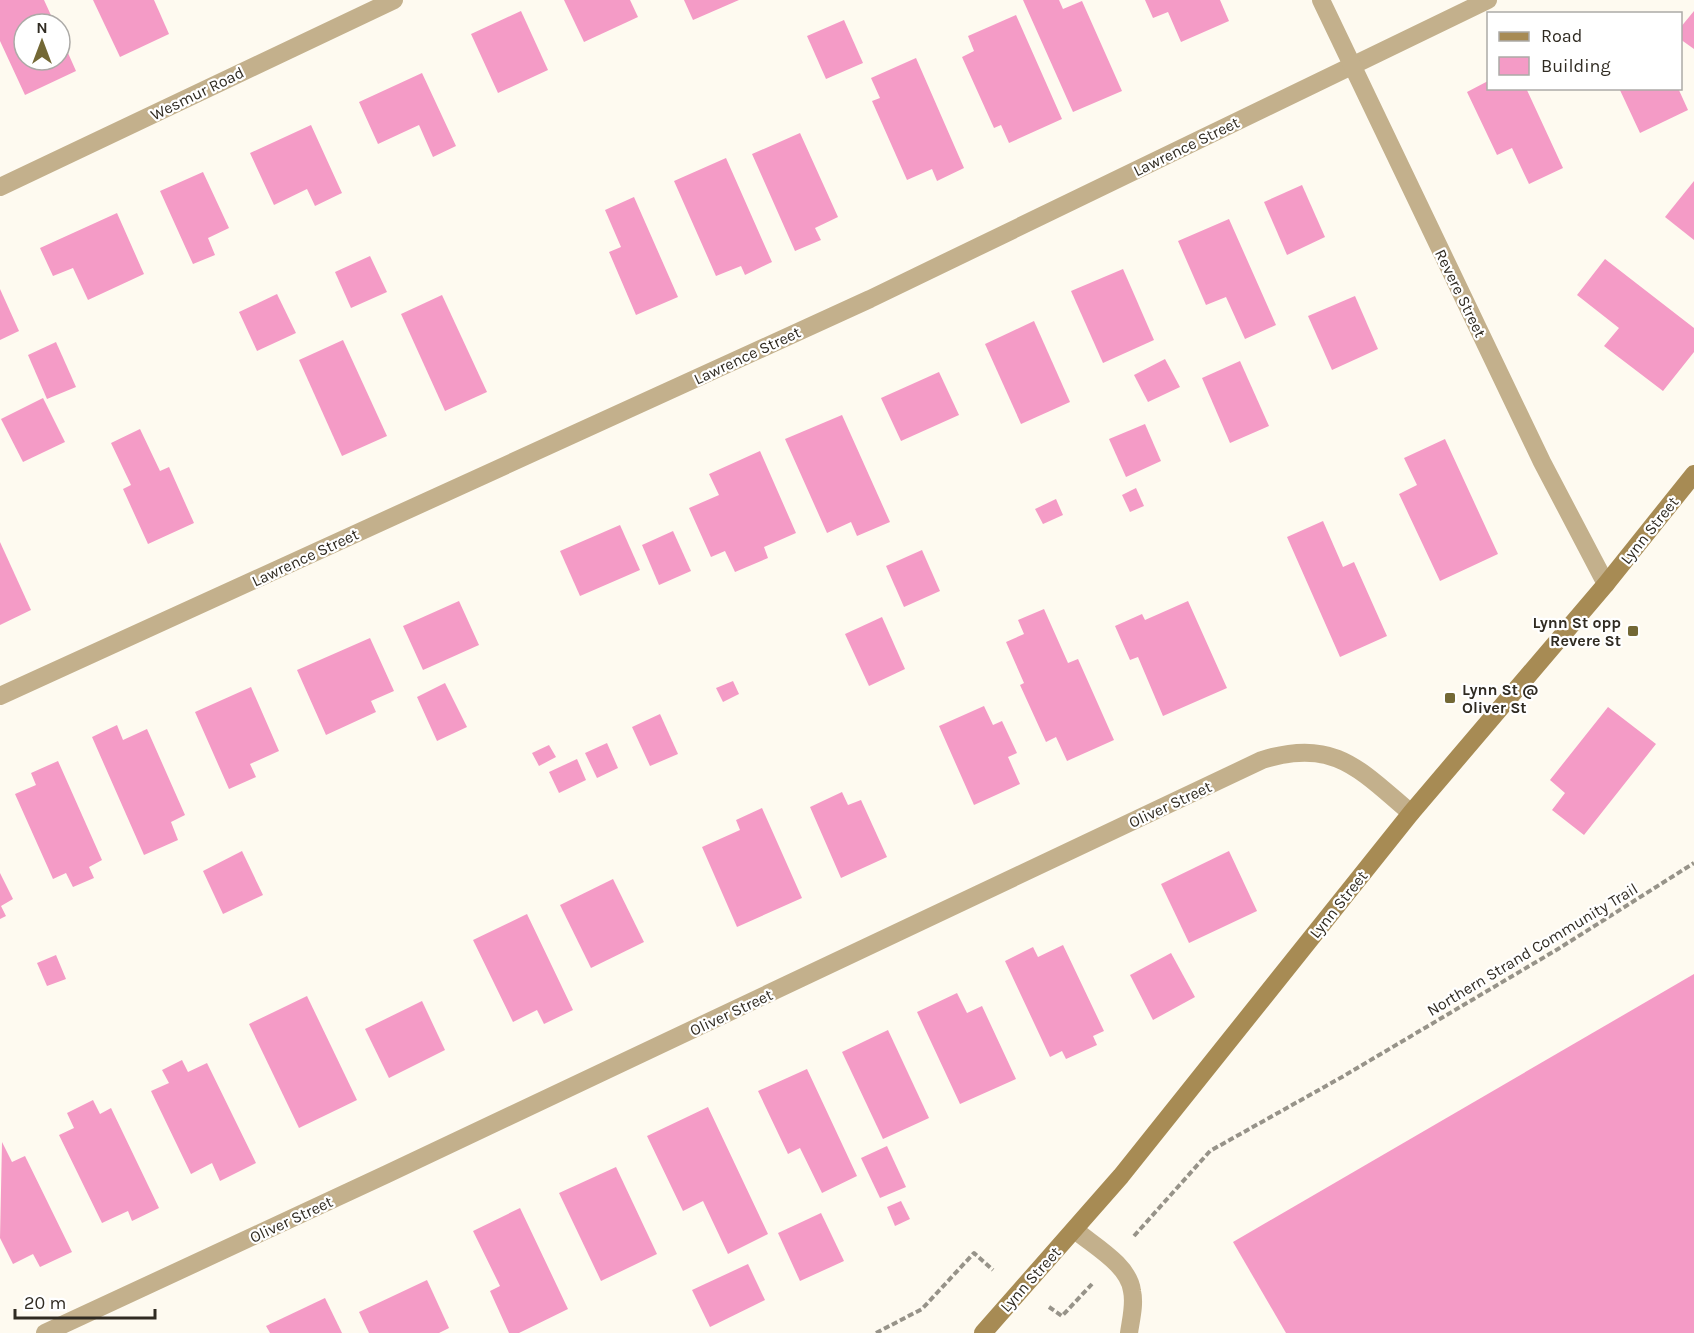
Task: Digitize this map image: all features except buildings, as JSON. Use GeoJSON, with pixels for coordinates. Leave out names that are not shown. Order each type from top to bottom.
{"type":"FeatureCollection","features":[{"type":"Feature","properties":{"kind":"main road","name":"Lynn Street"},"geometry":{"type":"LineString","coordinates":[[983,1333],[1075,1230],[1411,813],[1606,584],[1694,474]]}},
{"type":"Feature","properties":{"kind":"street","name":"Wesmur Road"},"geometry":{"type":"LineString","coordinates":[[0,187],[394,0]]}},
{"type":"Feature","properties":{"kind":"street","name":"Revere Street"},"geometry":{"type":"LineString","coordinates":[[1321,0],[1537,451],[1606,584]]}},
{"type":"Feature","properties":{"kind":"street","name":"Lawrence Street"},"geometry":{"type":"LineString","coordinates":[[0,696],[870,299],[1488,0]]}},
{"type":"Feature","properties":{"kind":"street","name":"Oliver Street"},"geometry":{"type":"LineString","coordinates":[[45,1333],[387,1174],[1262,760],[1299,753],[1328,754],[1341,759],[1370,777],[1411,813]]}},
{"type":"Feature","properties":{"kind":"street"},"geometry":{"type":"LineString","coordinates":[[1075,1230],[1120,1268],[1131,1282],[1133,1293],[1130,1333]]}},
{"type":"Feature","properties":{"kind":"path","name":"Northern Strand Community Trail"},"geometry":{"type":"LineString","coordinates":[[1180,1184],[1210,1151],[1558,949],[1694,863]]}},
{"type":"Feature","properties":{"kind":"path"},"geometry":{"type":"LineString","coordinates":[[876,1333],[922,1309],[974,1253],[992,1268]]}},
{"type":"Feature","properties":{"kind":"path"},"geometry":{"type":"LineString","coordinates":[[1052,1310],[1062,1316],[1092,1284]]}},
{"type":"Feature","properties":{"kind":"place","name":"Lynn St opp Revere St"},"geometry":{"type":"Point","coordinates":[1633,631]}},
{"type":"Feature","properties":{"kind":"place","name":"Lynn St @ Oliver St"},"geometry":{"type":"Point","coordinates":[1450,698]}}]}
